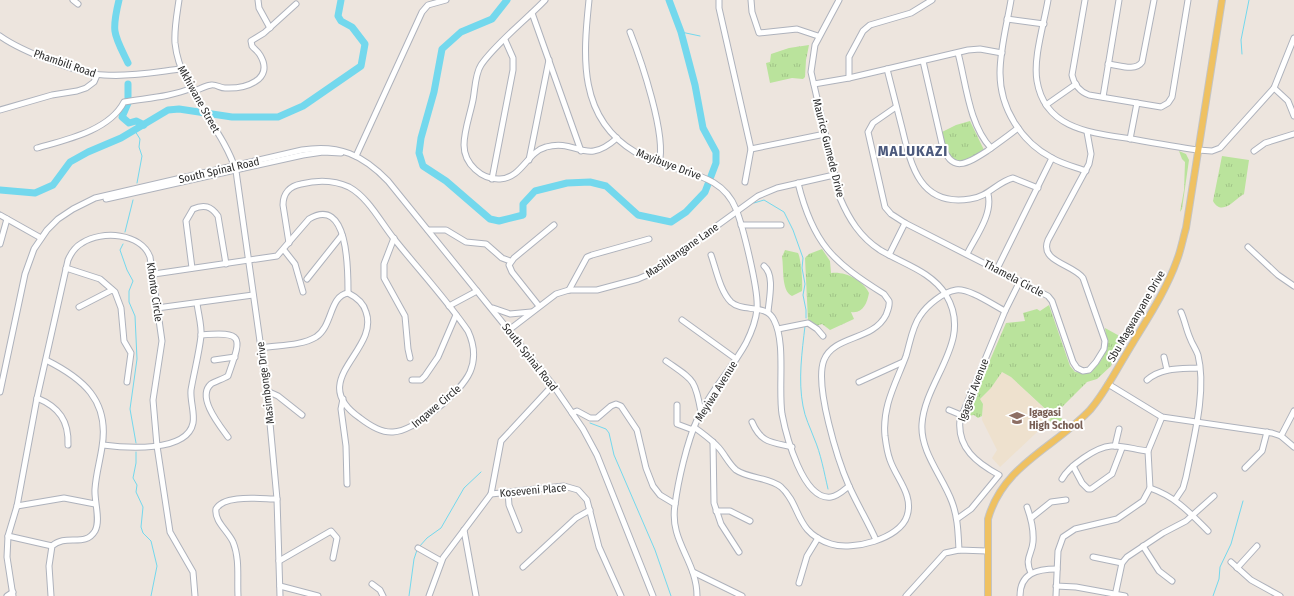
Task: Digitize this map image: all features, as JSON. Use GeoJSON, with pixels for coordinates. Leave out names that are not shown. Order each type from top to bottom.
{"type":"FeatureCollection","features":[{"type":"Feature","properties":{"kind":"main road","name":"Sbu Magwanyane Drive"},"geometry":{"type":"LineString","coordinates":[[988,596],[988,519],[1000,489],[1018,469],[1088,411],[1108,384],[1169,280],[1186,228],[1222,0]]}},
{"type":"Feature","properties":{"kind":"street"},"geometry":{"type":"LineString","coordinates":[[73,0],[78,4]]}},
{"type":"Feature","properties":{"kind":"street","name":"Mkhiwane Street"},"geometry":{"type":"LineString","coordinates":[[179,0],[175,42],[181,69],[229,152],[235,168]]}},
{"type":"Feature","properties":{"kind":"street"},"geometry":{"type":"LineString","coordinates":[[258,0],[259,8],[270,28]]}},
{"type":"Feature","properties":{"kind":"street"},"geometry":{"type":"LineString","coordinates":[[354,156],[422,12],[428,5],[446,0]]}},
{"type":"Feature","properties":{"kind":"street"},"geometry":{"type":"LineString","coordinates":[[545,0],[480,67],[464,146],[469,162],[475,170],[492,179],[501,179],[512,176],[540,150],[548,146],[561,145],[581,151],[599,151],[617,138]]}},
{"type":"Feature","properties":{"kind":"street","name":"Mayibuye Drive"},"geometry":{"type":"LineString","coordinates":[[589,0],[584,53],[586,77],[597,112],[617,138],[636,153],[659,163],[689,172],[714,182],[730,197],[736,210]]}},
{"type":"Feature","properties":{"kind":"street"},"geometry":{"type":"LineString","coordinates":[[719,0],[718,8],[751,149],[745,182]]}},
{"type":"Feature","properties":{"kind":"street"},"geometry":{"type":"LineString","coordinates":[[751,0],[752,12],[759,33],[797,29],[818,36]]}},
{"type":"Feature","properties":{"kind":"street"},"geometry":{"type":"LineString","coordinates":[[849,78],[849,57],[865,28],[870,25],[911,13],[932,0]]}},
{"type":"Feature","properties":{"kind":"street"},"geometry":{"type":"LineString","coordinates":[[1011,0],[1002,53],[1000,77],[1008,110],[1018,128],[1034,146],[1052,158],[1086,171]]}},
{"type":"Feature","properties":{"kind":"street"},"geometry":{"type":"LineString","coordinates":[[1048,0],[1037,74],[1039,89],[1046,105],[1057,117],[1066,124],[1087,132],[1198,150],[1212,151],[1225,144],[1274,88],[1294,38]]}},
{"type":"Feature","properties":{"kind":"street"},"geometry":{"type":"LineString","coordinates":[[1085,0],[1073,70],[1073,78],[1076,84],[1086,94],[1161,107],[1166,105],[1170,100],[1188,0]]}},
{"type":"Feature","properties":{"kind":"street"},"geometry":{"type":"LineString","coordinates":[[1103,97],[1119,0]]}},
{"type":"Feature","properties":{"kind":"street"},"geometry":{"type":"LineString","coordinates":[[1108,64],[1135,68],[1140,66],[1154,0]]}},
{"type":"Feature","properties":{"kind":"street","name":"Maurice Gumede Drive"},"geometry":{"type":"LineString","coordinates":[[836,1],[818,36],[812,58],[811,72],[840,198],[855,226],[867,240],[889,255],[932,279],[945,294],[953,314],[955,336],[926,407],[922,425],[924,442],[927,451],[946,487],[957,519],[958,550]]}},
{"type":"Feature","properties":{"kind":"street"},"geometry":{"type":"LineString","coordinates":[[37,148],[88,132],[114,116],[124,102],[149,99],[182,92],[194,92],[212,84],[229,88],[253,84],[260,80],[263,60],[252,46],[251,41],[264,33],[296,4]]}},
{"type":"Feature","properties":{"kind":"street"},"geometry":{"type":"LineString","coordinates":[[532,13],[581,151]]}},
{"type":"Feature","properties":{"kind":"street"},"geometry":{"type":"LineString","coordinates":[[1007,19],[1044,24]]}},
{"type":"Feature","properties":{"kind":"street"},"geometry":{"type":"LineString","coordinates":[[630,32],[650,96],[660,137],[661,151],[659,163]]}},
{"type":"Feature","properties":{"kind":"street","name":"Phambili Road"},"geometry":{"type":"LineString","coordinates":[[0,36],[54,61],[97,75],[114,75],[181,69]]}},
{"type":"Feature","properties":{"kind":"street"},"geometry":{"type":"LineString","coordinates":[[492,179],[513,70],[513,58],[505,40]]}},
{"type":"Feature","properties":{"kind":"street"},"geometry":{"type":"LineString","coordinates":[[814,84],[849,78],[980,49],[1002,53]]}},
{"type":"Feature","properties":{"kind":"street"},"geometry":{"type":"LineString","coordinates":[[958,53],[975,123],[982,138],[991,148]]}},
{"type":"Feature","properties":{"kind":"street"},"geometry":{"type":"LineString","coordinates":[[529,160],[549,59]]}},
{"type":"Feature","properties":{"kind":"street"},"geometry":{"type":"LineString","coordinates":[[923,61],[942,144],[948,158],[955,163],[966,164],[1018,128]]}},
{"type":"Feature","properties":{"kind":"street"},"geometry":{"type":"LineString","coordinates":[[887,69],[912,169],[927,188],[939,196],[953,200],[970,199],[988,194],[1006,181],[1013,178],[1038,188]]}},
{"type":"Feature","properties":{"kind":"street"},"geometry":{"type":"LineString","coordinates":[[0,110],[52,95],[77,92],[94,82],[97,75]]}},
{"type":"Feature","properties":{"kind":"street"},"geometry":{"type":"LineString","coordinates":[[1046,105],[1076,84]]}},
{"type":"Feature","properties":{"kind":"street"},"geometry":{"type":"LineString","coordinates":[[1274,88],[1288,101],[1294,116]]}},
{"type":"Feature","properties":{"kind":"street"},"geometry":{"type":"LineString","coordinates":[[1130,139],[1137,103]]}},
{"type":"Feature","properties":{"kind":"street","name":"Thamela Circle"},"geometry":{"type":"LineString","coordinates":[[896,107],[870,126],[868,137],[886,207],[890,214],[1051,298],[1075,366],[1083,371],[1089,370],[1101,355],[1105,341],[1086,286],[1078,272],[1052,258],[1046,249],[1048,240],[1086,171],[1091,154],[1087,132]]}},
{"type":"Feature","properties":{"kind":"street"},"geometry":{"type":"LineString","coordinates":[[751,149],[825,134]]}},
{"type":"Feature","properties":{"kind":"street"},"geometry":{"type":"LineString","coordinates":[[1254,151],[1265,143],[1294,134]]}},
{"type":"Feature","properties":{"kind":"street","name":"South Spinal Road"},"geometry":{"type":"LineString","coordinates":[[0,392],[25,274],[31,256],[41,238],[58,219],[86,202],[235,168],[303,154],[323,152],[354,156],[376,169],[428,230],[553,385],[572,413],[597,455],[652,596]]}},
{"type":"Feature","properties":{"kind":"street"},"geometry":{"type":"LineString","coordinates":[[997,269],[1052,158]]}},
{"type":"Feature","properties":{"kind":"street","name":"Masimbonge Drive"},"geometry":{"type":"LineString","coordinates":[[235,168],[267,391],[277,499],[280,596]]}},
{"type":"Feature","properties":{"kind":"street","name":"Masihlangane Lane"},"geometry":{"type":"LineString","coordinates":[[509,330],[556,294],[569,290],[597,290],[645,276],[660,268],[736,210],[766,192],[834,175]]}},
{"type":"Feature","properties":{"kind":"street","name":"Inqawe Circle"},"geometry":{"type":"LineString","coordinates":[[289,243],[283,205],[286,193],[298,184],[319,181],[337,183],[356,192],[370,207],[449,306],[472,339],[474,356],[468,376],[458,388],[424,418],[402,431],[385,432],[359,418],[348,408],[343,399],[340,388],[340,378],[344,369],[364,339],[369,324],[365,308],[348,293]]}},
{"type":"Feature","properties":{"kind":"street"},"geometry":{"type":"LineString","coordinates":[[798,183],[810,221],[828,250],[850,273],[884,294],[889,304],[885,318],[878,327],[837,346],[826,355],[823,362],[822,375],[824,406],[849,486],[876,540]]}},
{"type":"Feature","properties":{"kind":"street"},"geometry":{"type":"LineString","coordinates":[[967,254],[987,214],[989,204],[988,194]]}},
{"type":"Feature","properties":{"kind":"street"},"geometry":{"type":"LineString","coordinates":[[192,268],[186,221],[193,209],[203,206],[214,210],[218,216],[226,264]]}},
{"type":"Feature","properties":{"kind":"street","name":"Meyiwa Avenue"},"geometry":{"type":"LineString","coordinates":[[697,596],[693,572],[674,529],[673,520],[675,504],[693,429],[701,412],[736,359],[750,334],[757,309],[755,291],[741,225],[736,210]]}},
{"type":"Feature","properties":{"kind":"street"},"geometry":{"type":"LineString","coordinates":[[0,215],[41,238]]}},
{"type":"Feature","properties":{"kind":"street"},"geometry":{"type":"LineString","coordinates":[[154,274],[277,256],[284,250],[309,219],[320,215],[326,215],[334,218],[342,235],[348,274],[348,293],[338,297],[328,324],[317,336],[301,342],[261,348]]}},
{"type":"Feature","properties":{"kind":"street"},"geometry":{"type":"LineString","coordinates":[[0,244],[7,219]]}},
{"type":"Feature","properties":{"kind":"street"},"geometry":{"type":"LineString","coordinates":[[889,255],[905,223]]}},
{"type":"Feature","properties":{"kind":"street"},"geometry":{"type":"LineString","coordinates":[[539,306],[512,272],[509,265],[510,261],[554,225]]}},
{"type":"Feature","properties":{"kind":"street"},"geometry":{"type":"LineString","coordinates":[[741,225],[781,225]]}},
{"type":"Feature","properties":{"kind":"street"},"geometry":{"type":"LineString","coordinates":[[428,230],[446,230],[466,242],[486,244],[502,258],[510,261]]}},
{"type":"Feature","properties":{"kind":"street"},"geometry":{"type":"LineString","coordinates":[[307,279],[342,235]]}},
{"type":"Feature","properties":{"kind":"street","name":"Khonto Circle"},"geometry":{"type":"LineString","coordinates":[[13,594],[7,557],[8,536],[17,506],[38,398],[66,268],[71,253],[82,242],[96,238],[118,236],[133,239],[144,245],[150,257],[154,274],[162,342],[153,400],[157,446],[170,532],[193,572],[195,596]]}},
{"type":"Feature","properties":{"kind":"street"},"geometry":{"type":"LineString","coordinates":[[394,238],[384,264],[384,278],[405,316],[410,358]]}},
{"type":"Feature","properties":{"kind":"street"},"geometry":{"type":"LineString","coordinates":[[569,290],[587,257],[592,254],[650,239]]}},
{"type":"Feature","properties":{"kind":"street"},"geometry":{"type":"LineString","coordinates":[[1248,247],[1278,275],[1294,286]]}},
{"type":"Feature","properties":{"kind":"street"},"geometry":{"type":"LineString","coordinates":[[284,250],[295,264],[302,292]]}},
{"type":"Feature","properties":{"kind":"street"},"geometry":{"type":"LineString","coordinates":[[711,255],[724,291],[731,302],[740,307],[768,312],[774,319],[778,329],[782,413],[792,447],[802,473],[816,493],[821,496],[831,497],[840,494],[849,486]]}},
{"type":"Feature","properties":{"kind":"street"},"geometry":{"type":"LineString","coordinates":[[764,266],[769,271],[770,278],[768,312]]}},
{"type":"Feature","properties":{"kind":"street"},"geometry":{"type":"LineString","coordinates":[[66,268],[97,277],[112,290],[121,308],[122,335],[131,353],[127,382]]}},
{"type":"Feature","properties":{"kind":"street","name":"Igagasi Avenue"},"geometry":{"type":"LineString","coordinates":[[957,519],[971,509],[999,475],[980,464],[971,456],[959,430],[961,415],[1020,281]]}},
{"type":"Feature","properties":{"kind":"street"},"geometry":{"type":"LineString","coordinates":[[79,307],[112,290]]}},
{"type":"Feature","properties":{"kind":"street"},"geometry":{"type":"LineString","coordinates":[[677,405],[677,424],[693,429],[713,442],[735,469],[780,486],[808,531],[830,544],[847,547],[863,545],[876,540],[902,525],[906,521],[908,511],[906,492],[890,460],[884,425],[889,396],[904,362],[919,317],[925,309],[945,294],[957,290],[964,290],[1006,311]]}},
{"type":"Feature","properties":{"kind":"street"},"geometry":{"type":"LineString","coordinates":[[449,306],[477,291]]}},
{"type":"Feature","properties":{"kind":"street"},"geometry":{"type":"LineString","coordinates":[[157,308],[253,295]]}},
{"type":"Feature","properties":{"kind":"street"},"geometry":{"type":"LineString","coordinates":[[103,445],[132,448],[157,446],[179,442],[190,432],[193,423],[191,391],[201,335],[197,303]]}},
{"type":"Feature","properties":{"kind":"street"},"geometry":{"type":"LineString","coordinates":[[491,307],[510,314],[532,312]]}},
{"type":"Feature","properties":{"kind":"street"},"geometry":{"type":"LineString","coordinates":[[1175,500],[1184,485],[1196,423],[1199,396],[1199,368],[1197,353],[1190,339],[1186,321],[1181,312]]}},
{"type":"Feature","properties":{"kind":"street"},"geometry":{"type":"LineString","coordinates":[[412,380],[420,380],[434,363],[456,315]]}},
{"type":"Feature","properties":{"kind":"street"},"geometry":{"type":"LineString","coordinates":[[682,320],[736,359]]}},
{"type":"Feature","properties":{"kind":"street"},"geometry":{"type":"LineString","coordinates":[[778,329],[804,323],[811,324],[823,336]]}},
{"type":"Feature","properties":{"kind":"street"},"geometry":{"type":"LineString","coordinates":[[201,335],[228,334],[235,337],[238,341],[238,347],[228,376],[211,384],[206,393],[207,402],[215,420],[228,437]]}},
{"type":"Feature","properties":{"kind":"street"},"geometry":{"type":"LineString","coordinates":[[214,360],[235,357]]}},
{"type":"Feature","properties":{"kind":"street"},"geometry":{"type":"LineString","coordinates":[[1164,357],[1166,370]]}},
{"type":"Feature","properties":{"kind":"street"},"geometry":{"type":"LineString","coordinates":[[8,536],[52,546],[61,540],[79,541],[91,536],[97,526],[95,504],[96,476],[103,445],[102,420],[98,405],[90,391],[68,371],[46,360]]}},
{"type":"Feature","properties":{"kind":"street"},"geometry":{"type":"LineString","coordinates":[[666,361],[693,381],[701,412]]}},
{"type":"Feature","properties":{"kind":"street"},"geometry":{"type":"LineString","coordinates":[[860,382],[904,362]]}},
{"type":"Feature","properties":{"kind":"street"},"geometry":{"type":"LineString","coordinates":[[1147,380],[1166,370],[1199,368]]}},
{"type":"Feature","properties":{"kind":"street"},"geometry":{"type":"LineString","coordinates":[[1108,384],[1162,417],[1267,432],[1281,436],[1294,447]]}},
{"type":"Feature","properties":{"kind":"street"},"geometry":{"type":"LineString","coordinates":[[429,596],[441,561],[491,494],[500,441],[553,385]]}},
{"type":"Feature","properties":{"kind":"street"},"geometry":{"type":"LineString","coordinates":[[267,391],[278,396],[302,415]]}},
{"type":"Feature","properties":{"kind":"street"},"geometry":{"type":"LineString","coordinates":[[38,398],[56,408],[61,413],[66,428],[68,445]]}},
{"type":"Feature","properties":{"kind":"street"},"geometry":{"type":"LineString","coordinates":[[343,399],[341,409],[346,446],[347,484]]}},
{"type":"Feature","properties":{"kind":"street"},"geometry":{"type":"LineString","coordinates":[[572,413],[577,411],[588,417],[597,418],[614,405],[620,406],[637,430],[646,468],[653,486],[660,495],[675,504]]}},
{"type":"Feature","properties":{"kind":"street"},"geometry":{"type":"LineString","coordinates":[[949,410],[961,415]]}},
{"type":"Feature","properties":{"kind":"street"},"geometry":{"type":"LineString","coordinates":[[1281,436],[1294,411]]}},
{"type":"Feature","properties":{"kind":"street"},"geometry":{"type":"LineString","coordinates":[[1056,596],[1059,544],[1066,534],[1076,529],[1117,519],[1139,504],[1150,488],[1148,451],[1162,417]]}},
{"type":"Feature","properties":{"kind":"street"},"geometry":{"type":"LineString","coordinates":[[752,422],[756,431],[764,440],[792,447]]}},
{"type":"Feature","properties":{"kind":"street"},"geometry":{"type":"LineString","coordinates":[[1115,446],[1119,429]]}},
{"type":"Feature","properties":{"kind":"street"},"geometry":{"type":"LineString","coordinates":[[1245,468],[1262,451],[1267,432]]}},
{"type":"Feature","properties":{"kind":"street"},"geometry":{"type":"LineString","coordinates":[[713,442],[713,496],[716,511],[721,524],[739,552]]}},
{"type":"Feature","properties":{"kind":"street"},"geometry":{"type":"LineString","coordinates":[[1062,479],[1073,466],[1099,449],[1115,446],[1148,451]]}},
{"type":"Feature","properties":{"kind":"street"},"geometry":{"type":"LineString","coordinates":[[1073,466],[1084,485],[1088,489],[1091,489],[1112,474],[1122,448]]}},
{"type":"Feature","properties":{"kind":"street","name":"Koseveni Place"},"geometry":{"type":"LineString","coordinates":[[491,494],[570,486],[583,494],[590,510],[599,547],[621,596]]}},
{"type":"Feature","properties":{"kind":"street"},"geometry":{"type":"LineString","coordinates":[[1150,488],[1167,494],[1208,531]]}},
{"type":"Feature","properties":{"kind":"street"},"geometry":{"type":"LineString","coordinates":[[508,492],[509,505],[519,530]]}},
{"type":"Feature","properties":{"kind":"street"},"geometry":{"type":"LineString","coordinates":[[1116,595],[1122,563],[1130,554],[1193,516],[1214,496]]}},
{"type":"Feature","properties":{"kind":"street"},"geometry":{"type":"LineString","coordinates":[[17,506],[64,498],[95,504]]}},
{"type":"Feature","properties":{"kind":"street"},"geometry":{"type":"LineString","coordinates":[[238,596],[236,551],[232,540],[217,518],[216,509],[221,502],[231,499],[277,499]]}},
{"type":"Feature","properties":{"kind":"street"},"geometry":{"type":"LineString","coordinates":[[1031,518],[1051,502],[1066,500]]}},
{"type":"Feature","properties":{"kind":"street"},"geometry":{"type":"LineString","coordinates":[[1027,507],[1031,518],[1033,541],[1027,563],[1031,573]]}},
{"type":"Feature","properties":{"kind":"street"},"geometry":{"type":"LineString","coordinates":[[523,567],[576,518],[590,510]]}},
{"type":"Feature","properties":{"kind":"street"},"geometry":{"type":"LineString","coordinates":[[716,511],[730,511],[750,521]]}},
{"type":"Feature","properties":{"kind":"street"},"geometry":{"type":"LineString","coordinates":[[464,530],[476,596]]}},
{"type":"Feature","properties":{"kind":"street"},"geometry":{"type":"LineString","coordinates":[[279,561],[331,531],[337,538],[333,558]]}},
{"type":"Feature","properties":{"kind":"street"},"geometry":{"type":"LineString","coordinates":[[799,583],[807,556],[818,538]]}},
{"type":"Feature","properties":{"kind":"street"},"geometry":{"type":"LineString","coordinates":[[51,596],[49,566],[52,546]]}},
{"type":"Feature","properties":{"kind":"street"},"geometry":{"type":"LineString","coordinates":[[1143,546],[1159,571],[1172,582]]}},
{"type":"Feature","properties":{"kind":"street"},"geometry":{"type":"LineString","coordinates":[[1237,568],[1257,546]]}},
{"type":"Feature","properties":{"kind":"street"},"geometry":{"type":"LineString","coordinates":[[418,548],[441,561]]}},
{"type":"Feature","properties":{"kind":"street"},"geometry":{"type":"LineString","coordinates":[[906,596],[945,553],[958,550],[987,551]]}},
{"type":"Feature","properties":{"kind":"street"},"geometry":{"type":"LineString","coordinates":[[1094,557],[1122,563]]}},
{"type":"Feature","properties":{"kind":"street"},"geometry":{"type":"LineString","coordinates":[[1231,562],[1251,580],[1280,596]]}},
{"type":"Feature","properties":{"kind":"street"},"geometry":{"type":"LineString","coordinates":[[1020,596],[1022,583],[1031,573],[1044,569],[1057,569]]}},
{"type":"Feature","properties":{"kind":"street"},"geometry":{"type":"LineString","coordinates":[[693,572],[742,596]]}},
{"type":"Feature","properties":{"kind":"street"},"geometry":{"type":"LineString","coordinates":[[372,584],[380,590],[383,596]]}},
{"type":"Feature","properties":{"kind":"street"},"geometry":{"type":"LineString","coordinates":[[280,586],[318,596]]}},
{"type":"Feature","properties":{"kind":"street"},"geometry":{"type":"LineString","coordinates":[[1056,586],[1071,586],[1125,596]]}},
{"type":"Feature","properties":{"kind":"street"},"geometry":{"type":"LineString","coordinates":[[7,596],[13,594]]}},
{"type":"Feature","properties":{"kind":"shaded area","name":"Igagasi High School"},"geometry":{"type":"Polygon","coordinates":[[[1002,372],[1011,377],[1053,417],[1000,467],[992,458],[997,450],[982,420],[983,404],[980,399],[991,388],[1002,372]]]}},
{"type":"Feature","properties":{"kind":"green space"},"geometry":{"type":"Polygon","coordinates":[[[809,45],[805,77],[803,79],[792,78],[770,83],[766,63],[770,62],[771,54],[789,48],[809,45]]]}},
{"type":"Feature","properties":{"kind":"green space"},"geometry":{"type":"Polygon","coordinates":[[[970,121],[984,150],[967,160],[955,160],[947,152],[942,132],[956,125],[970,121]]]}},
{"type":"Feature","properties":{"kind":"green space"},"geometry":{"type":"Polygon","coordinates":[[[1179,151],[1186,154],[1189,160],[1182,209],[1180,212],[1184,190],[1185,162],[1179,151]]]}},
{"type":"Feature","properties":{"kind":"green space"},"geometry":{"type":"Polygon","coordinates":[[[1222,156],[1249,160],[1244,194],[1228,205],[1220,207],[1213,201],[1222,156]]]}},
{"type":"Feature","properties":{"kind":"green space"},"geometry":{"type":"Polygon","coordinates":[[[822,249],[830,261],[831,273],[842,273],[853,277],[866,288],[869,293],[864,307],[859,311],[851,312],[854,319],[830,330],[822,324],[816,326],[808,321],[805,258],[809,254],[822,249]]]}},
{"type":"Feature","properties":{"kind":"green space"},"geometry":{"type":"Polygon","coordinates":[[[785,250],[798,253],[801,265],[802,291],[792,296],[786,289],[784,278],[782,257],[785,250]]]}},
{"type":"Feature","properties":{"kind":"green space"},"geometry":{"type":"Polygon","coordinates":[[[1049,305],[1070,366],[1075,372],[1086,373],[1092,370],[1101,360],[1104,354],[1106,342],[1105,328],[1125,339],[1116,351],[1111,366],[1097,379],[1087,382],[1057,412],[1065,423],[1058,429],[1049,420],[1053,416],[1011,377],[1002,372],[991,388],[980,399],[983,404],[982,416],[978,418],[974,415],[966,416],[1006,323],[1025,321],[1023,313],[1037,309],[1040,311],[1049,305]]]}},
{"type":"Feature","properties":{"kind":"waterway"},"geometry":{"type":"LineString","coordinates":[[119,0],[115,20],[115,33],[128,63]]}},
{"type":"Feature","properties":{"kind":"waterway"},"geometry":{"type":"LineString","coordinates":[[0,190],[35,193],[53,185],[70,162],[88,152],[121,138],[168,110],[179,109],[232,117],[278,117],[303,106],[361,66],[365,44],[352,27],[341,21],[338,16],[341,0]]}},
{"type":"Feature","properties":{"kind":"waterway"},"geometry":{"type":"LineString","coordinates":[[507,0],[492,19],[461,32],[442,49],[434,92],[421,138],[419,153],[423,166],[446,181],[490,219],[499,221],[523,215],[523,204],[535,191],[567,183],[590,182],[606,186],[638,215],[671,222],[686,212],[705,192],[716,163],[716,152],[703,128],[695,85],[681,32],[669,0]]}},
{"type":"Feature","properties":{"kind":"waterway"},"geometry":{"type":"LineString","coordinates":[[1242,54],[1241,40],[1249,0]]}},
{"type":"Feature","properties":{"kind":"waterway"},"geometry":{"type":"LineString","coordinates":[[681,32],[700,36]]}},
{"type":"Feature","properties":{"kind":"waterway"},"geometry":{"type":"LineString","coordinates":[[128,84],[128,103],[122,117],[129,123],[136,121],[144,125]]}},
{"type":"Feature","properties":{"kind":"waterway"},"geometry":{"type":"LineString","coordinates":[[135,131],[140,139],[139,147],[142,156],[137,183]]}},
{"type":"Feature","properties":{"kind":"waterway"},"geometry":{"type":"LineString","coordinates":[[125,232],[133,200]]}},
{"type":"Feature","properties":{"kind":"waterway"},"geometry":{"type":"LineString","coordinates":[[754,203],[764,200],[784,212],[793,230],[803,258],[802,268],[805,284],[803,295],[806,318]]}},
{"type":"Feature","properties":{"kind":"waterway"},"geometry":{"type":"LineString","coordinates":[[123,244],[120,250],[127,270],[133,281],[129,291],[129,302],[135,316],[137,359],[130,409],[136,443]]}},
{"type":"Feature","properties":{"kind":"waterway"},"geometry":{"type":"LineString","coordinates":[[805,326],[801,366],[803,406],[819,450],[828,489]]}},
{"type":"Feature","properties":{"kind":"waterway"},"geometry":{"type":"LineString","coordinates":[[590,423],[606,429],[609,433],[614,455],[655,550],[671,596]]}},
{"type":"Feature","properties":{"kind":"waterway"},"geometry":{"type":"LineString","coordinates":[[136,452],[136,463],[133,478],[137,485],[136,492],[143,507],[141,527],[143,533],[151,541],[157,566],[151,596]]}},
{"type":"Feature","properties":{"kind":"waterway"},"geometry":{"type":"LineString","coordinates":[[419,547],[427,538],[441,528],[464,488],[481,472]]}},
{"type":"Feature","properties":{"kind":"waterway"},"geometry":{"type":"LineString","coordinates":[[1213,596],[1219,579],[1220,567],[1231,544],[1243,501]]}},
{"type":"Feature","properties":{"kind":"waterway"},"geometry":{"type":"LineString","coordinates":[[409,596],[414,559],[417,550]]}},
{"type":"Feature","properties":{"kind":"place","name":"Igagasi High School"},"geometry":{"type":"Point","coordinates":[1017,418]}},
{"type":"Feature","properties":{"kind":"district","name":"MALUKAZI"},"geometry":{"type":"Point","coordinates":[913,151]}}]}
